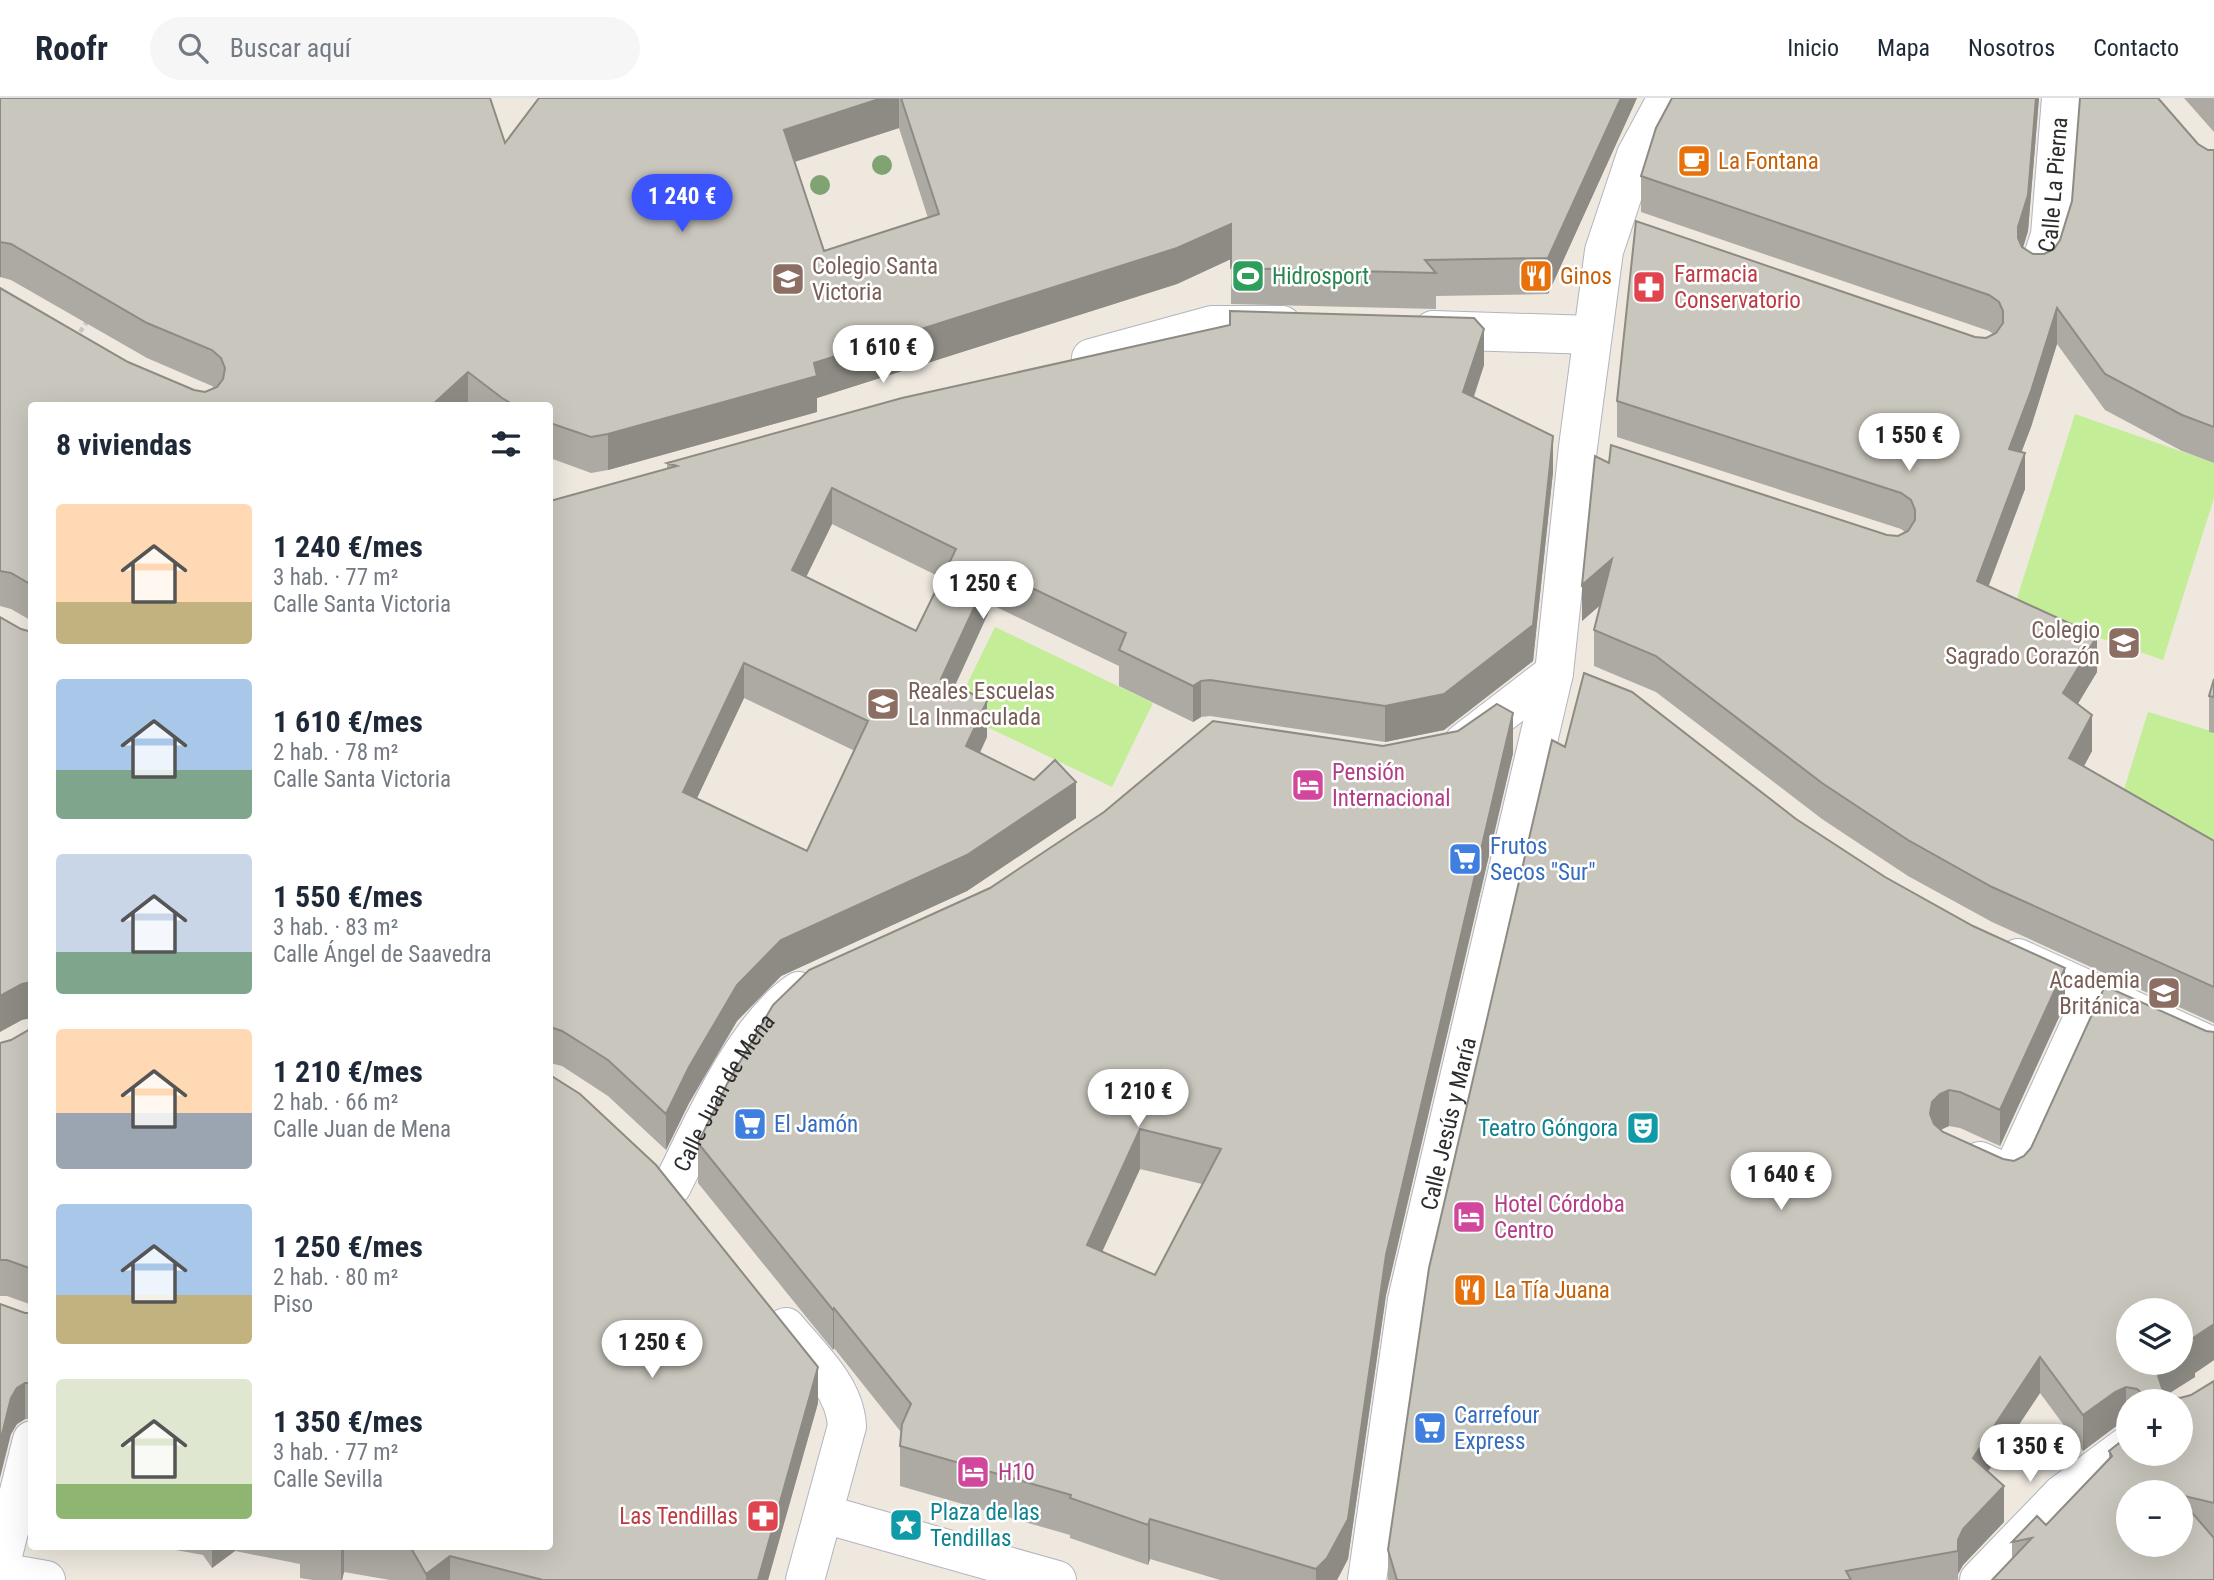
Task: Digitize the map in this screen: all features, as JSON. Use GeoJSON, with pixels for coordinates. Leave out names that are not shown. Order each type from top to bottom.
{"type":"FeatureCollection","features":[{"type":"Feature","properties":{"kind":"street","name":"Calle Jesús y María"},"geometry":{"type":"LineString","coordinates":[[1367,1580],[1407,1300],[1571,680],[1595,452],[1592,335],[1604,251],[1636,155],[1667,98]]}},
{"type":"Feature","properties":{"kind":"street","name":"Calle La Pierna"},"geometry":{"type":"LineString","coordinates":[[2039,269],[2050,234],[2061,98]]}},
{"type":"Feature","properties":{"kind":"street"},"geometry":{"type":"LineString","coordinates":[[1611,225],[1650,239]]}},
{"type":"Feature","properties":{"kind":"street"},"geometry":{"type":"LineString","coordinates":[[1052,369],[1212,325],[1320,327]]}},
{"type":"Feature","properties":{"kind":"street"},"geometry":{"type":"LineString","coordinates":[[1402,329],[1592,335]]}},
{"type":"Feature","properties":{"kind":"street"},"geometry":{"type":"LineString","coordinates":[[1426,756],[1453,750],[1571,680]]}},
{"type":"Feature","properties":{"kind":"street"},"geometry":{"type":"LineString","coordinates":[[1982,942],[2214,1047]]}},
{"type":"Feature","properties":{"kind":"street","name":"Calle Juan de Mena"},"geometry":{"type":"LineString","coordinates":[[698,1217],[659,1173],[708,1114],[756,1032],[796,992],[829,977]]}},
{"type":"Feature","properties":{"kind":"street"},"geometry":{"type":"LineString","coordinates":[[1952,1148],[2011,1175],[2094,994]]}},
{"type":"Feature","properties":{"kind":"street"},"geometry":{"type":"LineString","coordinates":[[766,1302],[834,1386],[845,1405],[847,1426],[806,1580]]}},
{"type":"Feature","properties":{"kind":"street"},"geometry":{"type":"LineString","coordinates":[[1979,1580],[2062,1494],[2116,1454]]}},
{"type":"Feature","properties":{"kind":"street"},"geometry":{"type":"LineString","coordinates":[[28,1456],[0,1570],[46,1580]]}},
{"type":"Feature","properties":{"kind":"street"},"geometry":{"type":"LineString","coordinates":[[824,1514],[1057,1580]]}},
{"type":"Feature","properties":{"kind":"path"},"geometry":{"type":"LineString","coordinates":[[80,332],[94,311]]}},
{"type":"Feature","properties":{"kind":"green space"},"geometry":{"type":"Polygon","coordinates":[[[2075,414],[2214,463],[2214,498],[2163,660],[2014,608],[2075,414]]]}},
{"type":"Feature","properties":{"kind":"green space"},"geometry":{"type":"Polygon","coordinates":[[[995,627],[1153,703],[1112,787],[954,711],[995,627]]]}},
{"type":"Feature","properties":{"kind":"green space"},"geometry":{"type":"Polygon","coordinates":[[[2148,712],[2214,732],[2214,842],[2117,812],[2148,712]]]}},
{"type":"Feature","properties":{"kind":"building"},"geometry":{"type":"Polygon","coordinates":[[[0,98],[490,98],[505,143],[539,98],[882,98],[784,130],[824,251],[939,214],[901,98],[1621,98],[1548,258],[1425,260],[1436,273],[1231,268],[1231,224],[1177,248],[814,363],[817,376],[591,437],[553,424],[553,402],[509,402],[468,372],[435,402],[28,402],[28,583],[11,573],[0,571],[0,288],[128,362],[194,390],[205,392],[217,387],[223,379],[225,368],[221,358],[212,350],[147,323],[11,244],[0,242],[0,98]]]}},
{"type":"Feature","properties":{"kind":"building"},"geometry":{"type":"Polygon","coordinates":[[[1672,98],[2036,98],[2028,195],[2018,227],[2018,238],[2022,247],[2033,254],[2044,254],[2054,249],[2060,240],[2072,201],[2080,98],[2158,98],[2198,144],[2208,150],[2214,150],[2214,427],[2182,415],[2105,374],[2057,308],[2031,391],[2009,449],[2025,453],[1977,581],[2097,636],[2063,693],[2092,715],[2069,758],[2214,841],[2214,987],[1992,887],[1908,840],[1822,783],[1656,656],[1594,630],[1612,559],[1582,585],[1595,456],[1609,463],[1611,445],[1887,535],[1898,536],[1908,531],[1915,520],[1911,500],[1901,493],[1617,401],[1636,221],[1975,337],[1986,338],[1996,333],[2003,323],[2003,311],[1999,302],[1989,295],[1641,176],[1656,128],[1672,98]]]}},
{"type":"Feature","properties":{"kind":"building"},"geometry":{"type":"Polygon","coordinates":[[[1230,311],[1474,318],[1484,329],[1463,392],[1553,436],[1533,625],[1444,694],[1385,706],[1210,680],[1193,686],[1119,650],[1126,633],[992,569],[941,679],[987,701],[966,746],[1034,780],[1055,760],[1076,782],[967,855],[781,940],[737,985],[689,1067],[666,1114],[608,1060],[553,1028],[553,500],[677,466],[667,463],[902,398],[1230,325],[1230,311]],[[832,488],[792,570],[916,631],[956,549],[832,488]],[[744,663],[683,792],[807,851],[868,721],[744,663]]]}},
{"type":"Feature","properties":{"kind":"building"},"geometry":{"type":"Polygon","coordinates":[[[0,617],[28,631],[28,983],[0,996],[0,617]]]}},
{"type":"Feature","properties":{"kind":"building"},"geometry":{"type":"Polygon","coordinates":[[[1584,673],[1632,692],[1796,819],[1885,877],[1973,926],[2065,968],[2000,1110],[1960,1092],[1949,1090],[1932,1102],[1930,1114],[1934,1124],[1943,1132],[2003,1159],[2014,1161],[2024,1156],[2031,1148],[2105,986],[2206,1031],[2214,1032],[2214,1324],[2193,1338],[2193,1298],[2116,1298],[2116,1375],[2158,1375],[2163,1389],[2116,1389],[2083,1415],[2040,1357],[1973,1458],[2004,1486],[1963,1529],[1958,1540],[1958,1551],[1846,1571],[1851,1580],[1397,1580],[1388,1550],[1429,1268],[1552,740],[1565,747],[1584,673]]]}},
{"type":"Feature","properties":{"kind":"building"},"geometry":{"type":"Polygon","coordinates":[[[2214,679],[2214,697],[2209,696],[2214,679]]]}},
{"type":"Feature","properties":{"kind":"building"},"geometry":{"type":"Polygon","coordinates":[[[1497,704],[1513,713],[1386,1255],[1348,1519],[1327,1558],[1316,1569],[1150,1519],[1148,1525],[1070,1498],[1071,1495],[900,1446],[902,1424],[911,1404],[698,1143],[727,1084],[773,1005],[809,970],[990,888],[1104,812],[1213,721],[1383,746],[1458,731],[1497,704]],[[1140,1129],[1087,1245],[1155,1275],[1221,1149],[1140,1129]]]}},
{"type":"Feature","properties":{"kind":"building"},"geometry":{"type":"Polygon","coordinates":[[[28,1030],[28,1268],[0,1260],[0,1043],[28,1030]]]}},
{"type":"Feature","properties":{"kind":"building"},"geometry":{"type":"Polygon","coordinates":[[[553,1077],[580,1094],[656,1165],[818,1367],[758,1580],[543,1580],[450,1556],[426,1574],[412,1550],[553,1550],[553,1077]]]}},
{"type":"Feature","properties":{"kind":"building"},"geometry":{"type":"Polygon","coordinates":[[[0,1304],[28,1313],[28,1383],[17,1388],[11,1398],[0,1442],[0,1304]]]}},
{"type":"Feature","properties":{"kind":"building"},"geometry":{"type":"Polygon","coordinates":[[[2214,1381],[2214,1503],[2193,1498],[2193,1480],[2116,1480],[2116,1557],[2193,1557],[2193,1514],[2214,1538],[2214,1580],[1992,1580],[2032,1538],[2012,1542],[2037,1516],[2046,1525],[2112,1456],[2109,1451],[2116,1445],[2116,1466],[2193,1466],[2193,1394],[2214,1381]]]}},
{"type":"Feature","properties":{"kind":"place","name":"La Fontana"},"geometry":{"type":"Point","coordinates":[1694,161]}},
{"type":"Feature","properties":{"kind":"place","name":"Hidrosport"},"geometry":{"type":"Point","coordinates":[1248,276]}},
{"type":"Feature","properties":{"kind":"place","name":"Ginos"},"geometry":{"type":"Point","coordinates":[1536,276]}},
{"type":"Feature","properties":{"kind":"place","name":"Colegio Santa Victoria"},"geometry":{"type":"Point","coordinates":[788,279]}},
{"type":"Feature","properties":{"kind":"place","name":"Farmacia Conservatorio"},"geometry":{"type":"Point","coordinates":[1649,287]}},
{"type":"Feature","properties":{"kind":"place","name":"Colegio Sagrado Corazón"},"geometry":{"type":"Point","coordinates":[2124,643]}},
{"type":"Feature","properties":{"kind":"place","name":"Reales Escuelas La Inmaculada"},"geometry":{"type":"Point","coordinates":[883,704]}},
{"type":"Feature","properties":{"kind":"place","name":"Pensión Internacional"},"geometry":{"type":"Point","coordinates":[1308,785]}},
{"type":"Feature","properties":{"kind":"place","name":"Frutos Secos \"Sur\""},"geometry":{"type":"Point","coordinates":[1465,859]}},
{"type":"Feature","properties":{"kind":"place","name":"Academia Británica"},"geometry":{"type":"Point","coordinates":[2164,993]}},
{"type":"Feature","properties":{"kind":"place","name":"El Jamón"},"geometry":{"type":"Point","coordinates":[750,1124]}},
{"type":"Feature","properties":{"kind":"place","name":"Teatro Góngora"},"geometry":{"type":"Point","coordinates":[1643,1128]}},
{"type":"Feature","properties":{"kind":"place","name":"Hotel Córdoba Centro"},"geometry":{"type":"Point","coordinates":[1469,1217]}},
{"type":"Feature","properties":{"kind":"place","name":"La Tía Juana"},"geometry":{"type":"Point","coordinates":[1470,1290]}},
{"type":"Feature","properties":{"kind":"place","name":"Carrefour Express"},"geometry":{"type":"Point","coordinates":[1430,1428]}},
{"type":"Feature","properties":{"kind":"place","name":"H10"},"geometry":{"type":"Point","coordinates":[973,1472]}},
{"type":"Feature","properties":{"kind":"place","name":"Las Tendillas"},"geometry":{"type":"Point","coordinates":[763,1516]}},
{"type":"Feature","properties":{"kind":"place","name":"Plaza de las Tendillas"},"geometry":{"type":"Point","coordinates":[906,1525]}}]}
